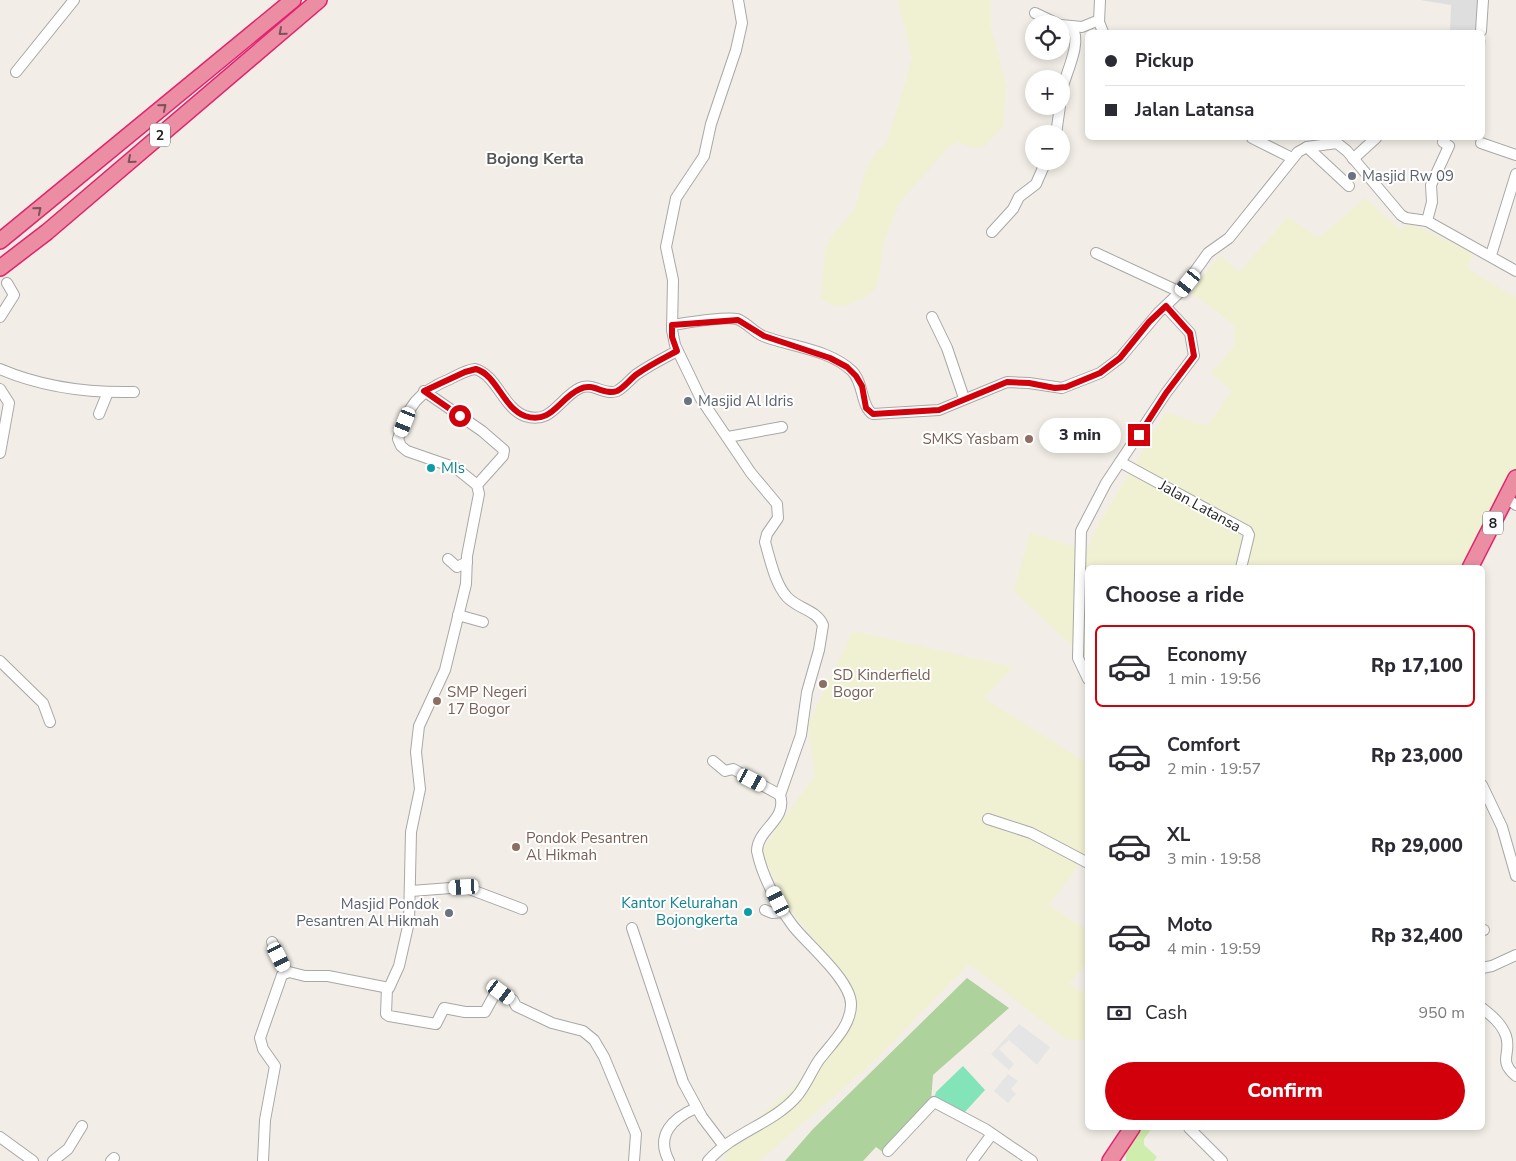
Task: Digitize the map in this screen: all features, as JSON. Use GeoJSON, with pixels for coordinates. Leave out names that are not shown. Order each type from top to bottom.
{"type":"FeatureCollection","features":[{"type":"Feature","properties":{"kind":"highway","name":"2"},"geometry":{"type":"LineString","coordinates":[[0,241],[293,0]]}},
{"type":"Feature","properties":{"kind":"highway","name":"2"},"geometry":{"type":"LineString","coordinates":[[0,268],[47,232],[319,0]]}},
{"type":"Feature","properties":{"kind":"highway","name":"8"},"geometry":{"type":"LineString","coordinates":[[1472,565],[1511,502],[1516,478]]}},
{"type":"Feature","properties":{"kind":"highway"},"geometry":{"type":"LineString","coordinates":[[1110,1161],[1131,1130]]}},
{"type":"Feature","properties":{"kind":"street"},"geometry":{"type":"LineString","coordinates":[[16,72],[74,0]]}},
{"type":"Feature","properties":{"kind":"street"},"geometry":{"type":"LineString","coordinates":[[708,1161],[724,1146],[777,1113],[797,1095],[842,1030],[851,1008],[849,997],[830,966],[797,931],[783,912],[756,851],[760,840],[778,816],[782,802],[780,795],[801,735],[807,692],[819,650],[823,625],[816,615],[795,605],[781,589],[765,542],[767,534],[778,518],[778,507],[755,478],[696,392],[672,337],[673,283],[666,250],[667,231],[677,195],[704,156],[711,124],[734,59],[742,23],[738,0]]}},
{"type":"Feature","properties":{"kind":"street"},"geometry":{"type":"LineString","coordinates":[[1100,0],[1099,20],[1103,30]]}},
{"type":"Feature","properties":{"kind":"street"},"geometry":{"type":"LineString","coordinates":[[1481,30],[1483,0]]}},
{"type":"Feature","properties":{"kind":"street"},"geometry":{"type":"LineString","coordinates":[[1035,12],[1041,15]]}},
{"type":"Feature","properties":{"kind":"street"},"geometry":{"type":"LineString","coordinates":[[1068,70],[1075,45],[1076,34],[1072,28],[1090,25],[1099,20]]}},
{"type":"Feature","properties":{"kind":"street"},"geometry":{"type":"LineString","coordinates":[[1256,140],[1292,158]]}},
{"type":"Feature","properties":{"kind":"street"},"geometry":{"type":"LineString","coordinates":[[1353,159],[1374,140]]}},
{"type":"Feature","properties":{"kind":"street"},"geometry":{"type":"LineString","coordinates":[[1427,221],[1432,202],[1431,185],[1449,146],[1444,142],[1444,140]]}},
{"type":"Feature","properties":{"kind":"street"},"geometry":{"type":"LineString","coordinates":[[672,325],[738,320],[764,336],[830,358],[847,367],[856,376],[862,386],[866,408],[873,414],[939,410],[964,398],[1007,382],[1062,388],[1100,373],[1120,358],[1149,322],[1180,292],[1208,253],[1229,238],[1292,158],[1307,147],[1332,141],[1353,159],[1401,215],[1406,218],[1427,221],[1491,255],[1516,271]]}},
{"type":"Feature","properties":{"kind":"street"},"geometry":{"type":"LineString","coordinates":[[1482,143],[1516,155]]}},
{"type":"Feature","properties":{"kind":"street"},"geometry":{"type":"LineString","coordinates":[[1307,147],[1349,186]]}},
{"type":"Feature","properties":{"kind":"street"},"geometry":{"type":"LineString","coordinates":[[992,232],[1013,209],[1019,198],[1036,184],[1042,170]]}},
{"type":"Feature","properties":{"kind":"street"},"geometry":{"type":"LineString","coordinates":[[1491,255],[1516,174]]}},
{"type":"Feature","properties":{"kind":"street"},"geometry":{"type":"LineString","coordinates":[[1096,252],[1180,292]]}},
{"type":"Feature","properties":{"kind":"street"},"geometry":{"type":"LineString","coordinates":[[0,317],[14,295],[6,283]]}},
{"type":"Feature","properties":{"kind":"street"},"geometry":{"type":"LineString","coordinates":[[1085,673],[1078,658],[1084,583],[1081,531],[1097,498],[1120,462],[1166,393],[1194,356],[1190,333],[1166,306]]}},
{"type":"Feature","properties":{"kind":"street"},"geometry":{"type":"LineString","coordinates":[[932,317],[947,348],[964,398]]}},
{"type":"Feature","properties":{"kind":"street"},"geometry":{"type":"LineString","coordinates":[[477,485],[456,468],[407,451],[401,446],[398,439],[405,422],[414,403],[424,391],[465,372],[476,369],[485,375],[519,413],[534,418],[544,417],[554,412],[579,389],[592,387],[609,392],[618,390],[640,372],[677,351]]}},
{"type":"Feature","properties":{"kind":"street"},"geometry":{"type":"LineString","coordinates":[[0,369],[25,378],[73,390],[134,392]]}},
{"type":"Feature","properties":{"kind":"street"},"geometry":{"type":"LineString","coordinates":[[0,389],[9,402],[0,453]]}},
{"type":"Feature","properties":{"kind":"street"},"geometry":{"type":"LineString","coordinates":[[424,391],[482,431],[504,450],[503,456],[477,485],[478,499],[466,562],[466,584],[444,674],[421,717],[417,734],[420,789],[411,832],[409,922],[404,950],[393,983],[387,988],[385,1011],[389,1016],[436,1024],[444,1008],[465,1012],[485,1012],[496,992],[499,991],[513,1000],[516,1006],[552,1023],[588,1035],[604,1057],[636,1134],[634,1161]]}},
{"type":"Feature","properties":{"kind":"street"},"geometry":{"type":"LineString","coordinates":[[99,414],[108,392]]}},
{"type":"Feature","properties":{"kind":"street"},"geometry":{"type":"LineString","coordinates":[[728,436],[782,426]]}},
{"type":"Feature","properties":{"kind":"street","name":"Jalan Latansa"},"geometry":{"type":"LineString","coordinates":[[1120,462],[1247,531],[1249,535],[1241,565]]}},
{"type":"Feature","properties":{"kind":"street"},"geometry":{"type":"LineString","coordinates":[[448,559],[457,567],[466,562]]}},
{"type":"Feature","properties":{"kind":"street"},"geometry":{"type":"LineString","coordinates":[[458,615],[483,622]]}},
{"type":"Feature","properties":{"kind":"street"},"geometry":{"type":"LineString","coordinates":[[0,661],[43,703],[50,722]]}},
{"type":"Feature","properties":{"kind":"street"},"geometry":{"type":"LineString","coordinates":[[713,761],[725,771],[733,769],[780,795]]}},
{"type":"Feature","properties":{"kind":"street"},"geometry":{"type":"LineString","coordinates":[[1485,791],[1502,828],[1516,876]]}},
{"type":"Feature","properties":{"kind":"street"},"geometry":{"type":"LineString","coordinates":[[988,819],[1031,833],[1085,861]]}},
{"type":"Feature","properties":{"kind":"street"},"geometry":{"type":"LineString","coordinates":[[411,892],[464,887],[522,909]]}},
{"type":"Feature","properties":{"kind":"street"},"geometry":{"type":"LineString","coordinates":[[765,910],[772,913],[783,912]]}},
{"type":"Feature","properties":{"kind":"street"},"geometry":{"type":"LineString","coordinates":[[632,928],[675,1060],[696,1108],[724,1146]]}},
{"type":"Feature","properties":{"kind":"street"},"geometry":{"type":"LineString","coordinates":[[272,942],[286,972]]}},
{"type":"Feature","properties":{"kind":"street"},"geometry":{"type":"LineString","coordinates":[[1485,967],[1516,955]]}},
{"type":"Feature","properties":{"kind":"street"},"geometry":{"type":"LineString","coordinates":[[286,972],[306,976],[328,976],[387,988]]}},
{"type":"Feature","properties":{"kind":"street"},"geometry":{"type":"LineString","coordinates":[[263,1161],[265,1120],[275,1066],[263,1049],[261,1035],[280,978],[286,972]]}},
{"type":"Feature","properties":{"kind":"street"},"geometry":{"type":"LineString","coordinates":[[1485,1011],[1503,1028],[1507,1040],[1507,1068],[1516,1076]]}},
{"type":"Feature","properties":{"kind":"street"},"geometry":{"type":"LineString","coordinates":[[888,1151],[933,1102],[992,1134],[1032,1161]]}},
{"type":"Feature","properties":{"kind":"street"},"geometry":{"type":"LineString","coordinates":[[669,1161],[663,1145],[665,1132],[680,1116],[696,1108]]}},
{"type":"Feature","properties":{"kind":"street"},"geometry":{"type":"LineString","coordinates":[[53,1161],[68,1148],[82,1126]]}},
{"type":"Feature","properties":{"kind":"street"},"geometry":{"type":"LineString","coordinates":[[1191,1130],[1222,1161]]}},
{"type":"Feature","properties":{"kind":"street"},"geometry":{"type":"LineString","coordinates":[[972,1161],[992,1134]]}},
{"type":"Feature","properties":{"kind":"street"},"geometry":{"type":"LineString","coordinates":[[0,1137],[33,1161]]}},
{"type":"Feature","properties":{"kind":"shaded area"},"geometry":{"type":"Polygon","coordinates":[[[1420,0],[1485,0],[1482,30],[1450,30],[1451,5],[1420,0]]]}},
{"type":"Feature","properties":{"kind":"shaded area"},"geometry":{"type":"Polygon","coordinates":[[[1019,1024],[1050,1047],[1037,1065],[1009,1040],[999,1049],[1014,1064],[1009,1070],[991,1054],[1019,1024]]]}},
{"type":"Feature","properties":{"kind":"shaded area"},"geometry":{"type":"Polygon","coordinates":[[[1008,1074],[1018,1081],[1011,1089],[1016,1094],[1008,1103],[994,1091],[1008,1074]]]}},
{"type":"Feature","properties":{"kind":"green space"},"geometry":{"type":"Polygon","coordinates":[[[898,0],[991,0],[991,28],[1006,85],[1003,126],[984,147],[970,147],[959,142],[947,148],[900,202],[884,241],[878,283],[870,294],[844,306],[832,305],[821,299],[825,250],[831,237],[855,209],[865,172],[877,151],[887,143],[912,59],[898,0]]]}},
{"type":"Feature","properties":{"kind":"green space"},"geometry":{"type":"Polygon","coordinates":[[[1365,198],[1401,231],[1407,224],[1421,228],[1473,253],[1467,268],[1516,298],[1516,471],[1464,565],[1085,565],[1085,656],[1083,656],[1014,591],[1030,532],[1087,551],[1095,530],[1166,412],[1207,426],[1232,391],[1211,373],[1234,346],[1234,325],[1191,292],[1220,255],[1239,272],[1288,217],[1319,238],[1365,198]]]}},
{"type":"Feature","properties":{"kind":"green space"},"geometry":{"type":"Polygon","coordinates":[[[853,631],[1013,667],[984,698],[1085,762],[1085,852],[1076,869],[1049,905],[1085,929],[1085,965],[1069,983],[1085,994],[1085,1039],[1066,1039],[969,964],[869,1066],[759,1161],[725,1161],[727,1146],[837,1047],[855,1001],[820,946],[789,909],[761,851],[815,775],[808,724],[853,631]]]}},
{"type":"Feature","properties":{"kind":"green space"},"geometry":{"type":"Polygon","coordinates":[[[967,978],[1009,1008],[933,1075],[930,1114],[888,1156],[876,1147],[863,1161],[785,1161],[813,1129],[967,978]]]}},
{"type":"Feature","properties":{"kind":"green space"},"geometry":{"type":"Polygon","coordinates":[[[963,1066],[985,1090],[964,1113],[934,1099],[936,1092],[963,1066]]]}},
{"type":"Feature","properties":{"kind":"green space"},"geometry":{"type":"Polygon","coordinates":[[[1136,1130],[1151,1130],[1144,1139],[1144,1145],[1157,1157],[1154,1161],[1126,1161],[1125,1143],[1136,1130]]]}},
{"type":"Feature","properties":{"kind":"place","name":"Masjid Rw 09"},"geometry":{"type":"Point","coordinates":[1352,176]}},
{"type":"Feature","properties":{"kind":"place","name":"Masjid Al Idris"},"geometry":{"type":"Point","coordinates":[688,401]}},
{"type":"Feature","properties":{"kind":"place","name":"SMKS Yasbam"},"geometry":{"type":"Point","coordinates":[1029,439]}},
{"type":"Feature","properties":{"kind":"place","name":"MIs"},"geometry":{"type":"Point","coordinates":[431,468]}},
{"type":"Feature","properties":{"kind":"place","name":"SD Kinderfield Bogor"},"geometry":{"type":"Point","coordinates":[823,684]}},
{"type":"Feature","properties":{"kind":"place","name":"SMP Negeri 17 Bogor"},"geometry":{"type":"Point","coordinates":[437,701]}},
{"type":"Feature","properties":{"kind":"place","name":"Pondok Pesantren Al Hikmah"},"geometry":{"type":"Point","coordinates":[516,847]}},
{"type":"Feature","properties":{"kind":"place","name":"Kantor Kelurahan Bojongkerta"},"geometry":{"type":"Point","coordinates":[748,912]}},
{"type":"Feature","properties":{"kind":"place","name":"Masjid Pondok Pesantren Al Hikmah"},"geometry":{"type":"Point","coordinates":[449,913]}},
{"type":"Feature","properties":{"kind":"district","name":"Bojong Kerta"},"geometry":{"type":"Point","coordinates":[535,158]}},
{"type":"Feature","properties":{"kind":"route"},"geometry":{"type":"LineString","coordinates":[[460,416],[424,391],[465,372],[476,369],[485,375],[512,408],[519,413],[534,418],[544,417],[554,412],[579,389],[586,386],[614,392],[640,372],[677,351],[672,337],[672,325],[735,319],[764,336],[796,345],[840,362],[852,371],[860,381],[866,408],[869,413],[878,415],[898,411],[933,411],[1007,382],[1062,388],[1092,377],[1120,358],[1149,322],[1166,306],[1190,333],[1194,356],[1166,393],[1139,435]]}}]}
